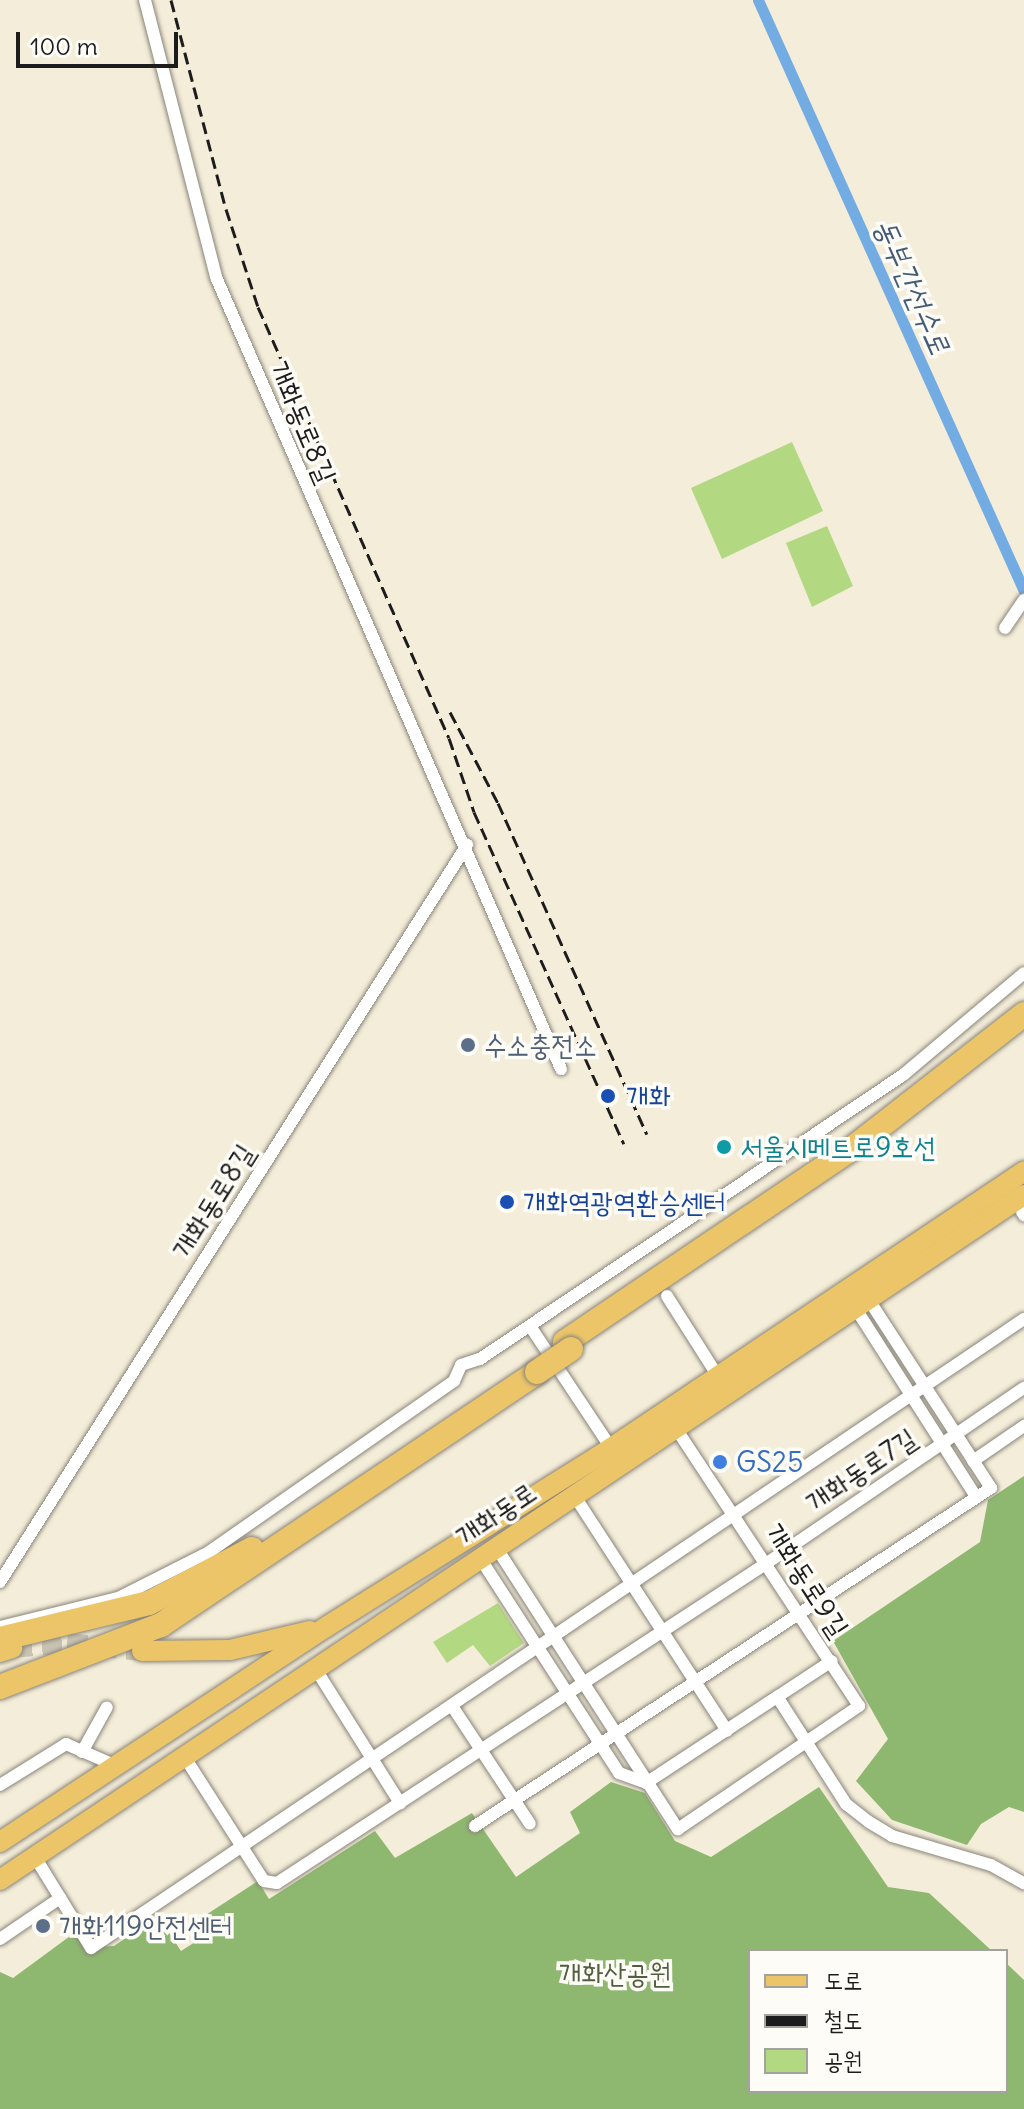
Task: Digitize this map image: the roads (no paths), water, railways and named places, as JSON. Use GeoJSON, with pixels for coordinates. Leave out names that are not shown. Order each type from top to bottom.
{"type":"FeatureCollection","features":[{"type":"Feature","properties":{"kind":"highway"},"geometry":{"type":"LineString","coordinates":[[695,1260],[928,1093],[1024,1014]]}},
{"type":"Feature","properties":{"kind":"highway"},"geometry":{"type":"LineString","coordinates":[[0,1687],[161,1625],[628,1305],[936,1104],[1024,1031]]}},
{"type":"Feature","properties":{"kind":"highway"},"geometry":{"type":"LineString","coordinates":[[0,1676],[103,1641],[159,1614],[534,1369]]}},
{"type":"Feature","properties":{"kind":"highway"},"geometry":{"type":"LineString","coordinates":[[4,1647],[149,1603],[293,1527]]}},
{"type":"Feature","properties":{"kind":"main road","name":"개화동로"},"geometry":{"type":"LineString","coordinates":[[0,1880],[676,1428],[797,1325],[1020,1174]]}},
{"type":"Feature","properties":{"kind":"main road","name":"개화동로"},"geometry":{"type":"LineString","coordinates":[[0,1842],[326,1627],[611,1448],[723,1385],[785,1358],[983,1223],[1023,1208]]}},
{"type":"Feature","properties":{"kind":"main road"},"geometry":{"type":"LineString","coordinates":[[785,1358],[779,1353],[797,1336],[797,1325]]}},
{"type":"Feature","properties":{"kind":"main road"},"geometry":{"type":"LineString","coordinates":[[142,1651],[230,1650],[326,1627]]}},
{"type":"Feature","properties":{"kind":"street","name":"개화동로8길"},"geometry":{"type":"LineString","coordinates":[[145,0],[216,277],[278,429],[467,845],[561,1069]]}},
{"type":"Feature","properties":{"kind":"street"},"geometry":{"type":"LineString","coordinates":[[1005,628],[1024,600]]}},
{"type":"Feature","properties":{"kind":"street","name":"개화동로8길"},"geometry":{"type":"LineString","coordinates":[[0,1582],[467,845]]}},
{"type":"Feature","properties":{"kind":"street"},"geometry":{"type":"LineString","coordinates":[[0,1627],[118,1598],[209,1552],[454,1381],[461,1365],[480,1359],[903,1075],[1024,973]]}},
{"type":"Feature","properties":{"kind":"street"},"geometry":{"type":"LineString","coordinates":[[667,1296],[723,1385]]}},
{"type":"Feature","properties":{"kind":"street","name":"개화동로7길"},"geometry":{"type":"LineString","coordinates":[[475,1826],[991,1488],[926,1388],[862,1304]]}},
{"type":"Feature","properties":{"kind":"street","name":"개화동로7길"},"geometry":{"type":"LineString","coordinates":[[862,1304],[912,1398],[976,1497]]}},
{"type":"Feature","properties":{"kind":"street","name":"개화동로7길"},"geometry":{"type":"LineString","coordinates":[[60,1898],[91,1948],[912,1398],[1024,1319]]}},
{"type":"Feature","properties":{"kind":"street"},"geometry":{"type":"LineString","coordinates":[[530,1326],[611,1448]]}},
{"type":"Feature","properties":{"kind":"street","name":"개화동로7길"},"geometry":{"type":"LineString","coordinates":[[244,1846],[264,1881],[277,1883],[767,1563],[1024,1388]]}},
{"type":"Feature","properties":{"kind":"street"},"geometry":{"type":"LineString","coordinates":[[973,1461],[1024,1426]]}},
{"type":"Feature","properties":{"kind":"street","name":"개화동로9길"},"geometry":{"type":"LineString","coordinates":[[676,1428],[859,1706],[805,1743]]}},
{"type":"Feature","properties":{"kind":"street"},"geometry":{"type":"LineString","coordinates":[[574,1495],[727,1731]]}},
{"type":"Feature","properties":{"kind":"street"},"geometry":{"type":"LineString","coordinates":[[488,1552],[554,1638],[678,1829],[805,1743]]}},
{"type":"Feature","properties":{"kind":"street"},"geometry":{"type":"LineString","coordinates":[[488,1552],[539,1648],[619,1773],[646,1783]]}},
{"type":"Feature","properties":{"kind":"street"},"geometry":{"type":"LineString","coordinates":[[646,1783],[832,1661]]}},
{"type":"Feature","properties":{"kind":"street"},"geometry":{"type":"LineString","coordinates":[[315,1668],[400,1803]]}},
{"type":"Feature","properties":{"kind":"street"},"geometry":{"type":"LineString","coordinates":[[778,1698],[846,1804],[869,1822],[892,1836],[991,1865],[1024,1883]]}},
{"type":"Feature","properties":{"kind":"street"},"geometry":{"type":"LineString","coordinates":[[452,1706],[530,1824]]}},
{"type":"Feature","properties":{"kind":"street"},"geometry":{"type":"LineString","coordinates":[[82,1752],[107,1707]]}},
{"type":"Feature","properties":{"kind":"street"},"geometry":{"type":"LineString","coordinates":[[0,1785],[66,1744],[116,1766]]}},
{"type":"Feature","properties":{"kind":"street"},"geometry":{"type":"LineString","coordinates":[[184,1756],[244,1846]]}},
{"type":"Feature","properties":{"kind":"street"},"geometry":{"type":"LineString","coordinates":[[2,1932],[60,1898],[35,1857]]}},
{"type":"Feature","properties":{"kind":"waterway","name":"동부간선수로"},"geometry":{"type":"LineString","coordinates":[[758,0],[1024,591]]}},
{"type":"Feature","properties":{"kind":"tunnel"},"geometry":{"type":"LineString","coordinates":[[12,1648],[67,1643],[142,1651]]}},
{"type":"Feature","properties":{"kind":"railway"},"geometry":{"type":"LineString","coordinates":[[171,0],[226,209],[258,307],[449,738],[474,812],[624,1144]]}},
{"type":"Feature","properties":{"kind":"railway"},"geometry":{"type":"LineString","coordinates":[[450,712],[498,803],[647,1134]]}},
{"type":"Feature","properties":{"kind":"place","name":"수소충전소"},"geometry":{"type":"Point","coordinates":[468,1045]}},
{"type":"Feature","properties":{"kind":"place","name":"개화"},"geometry":{"type":"Point","coordinates":[608,1096]}},
{"type":"Feature","properties":{"kind":"place","name":"서울시메트로9호선"},"geometry":{"type":"Point","coordinates":[724,1147]}},
{"type":"Feature","properties":{"kind":"place","name":"개화역광역환승센터"},"geometry":{"type":"Point","coordinates":[507,1202]}},
{"type":"Feature","properties":{"kind":"place","name":"GS25"},"geometry":{"type":"Point","coordinates":[720,1462]}},
{"type":"Feature","properties":{"kind":"place","name":"개화119안전센터"},"geometry":{"type":"Point","coordinates":[43,1926]}},
{"type":"Feature","properties":{"kind":"park label","name":"개화산공원"},"geometry":{"type":"Point","coordinates":[615,1973]}}]}
